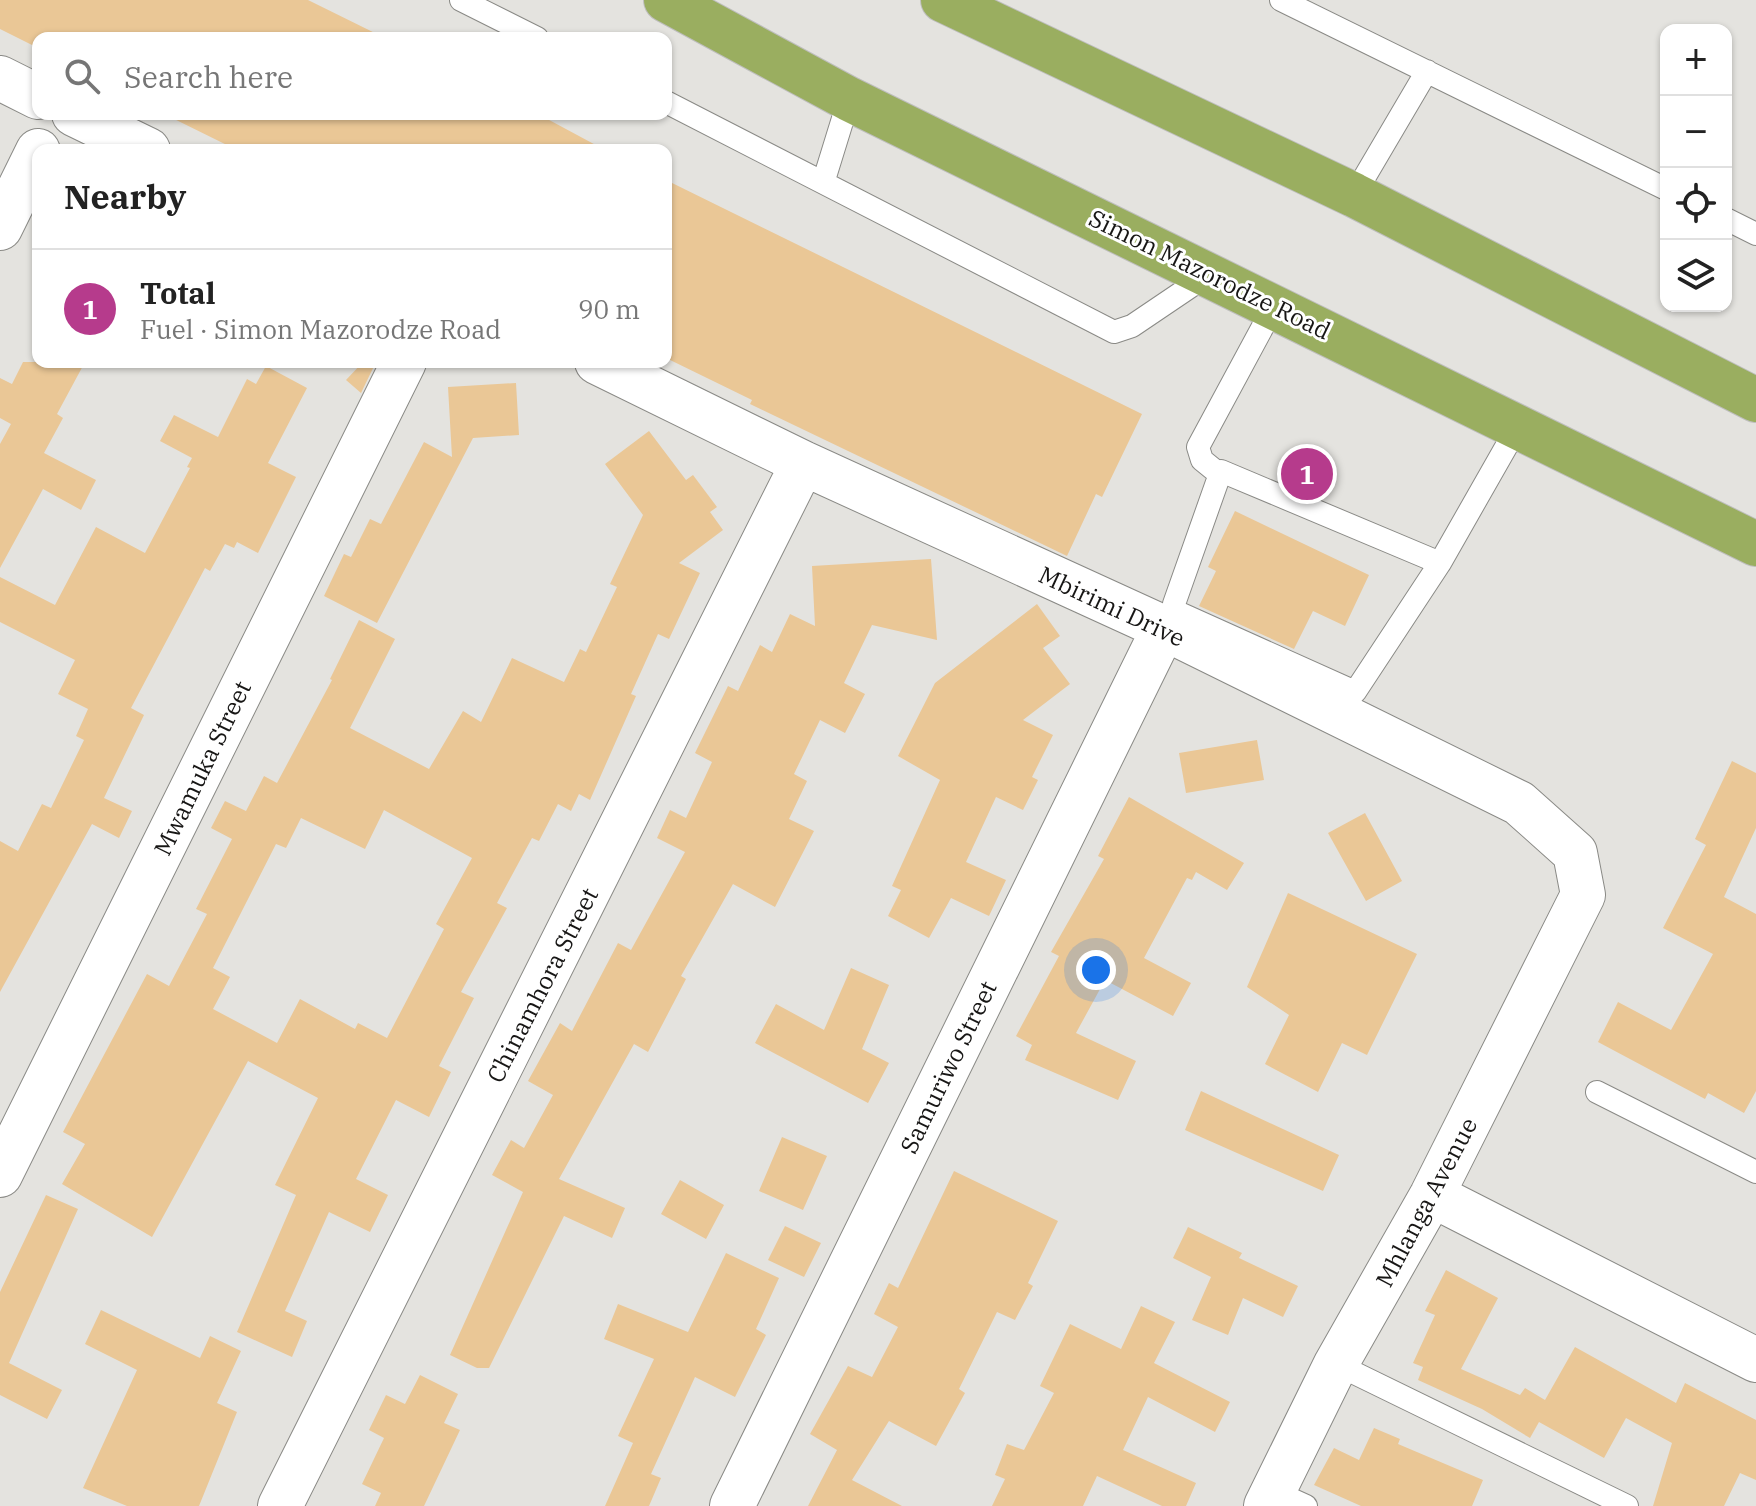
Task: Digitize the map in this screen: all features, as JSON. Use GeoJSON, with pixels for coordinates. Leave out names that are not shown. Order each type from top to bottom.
{"type":"FeatureCollection","features":[{"type":"Feature","properties":{"kind":"highway","name":"Simon Mazorodze Road"},"geometry":{"type":"LineString","coordinates":[[666,0],[849,99],[1756,544]]}},
{"type":"Feature","properties":{"kind":"highway"},"geometry":{"type":"LineString","coordinates":[[943,0],[1354,195],[1756,400]]}},
{"type":"Feature","properties":{"kind":"street"},"geometry":{"type":"LineString","coordinates":[[0,78],[32,94]]}},
{"type":"Feature","properties":{"kind":"street"},"geometry":{"type":"LineString","coordinates":[[41,144],[53,120]]}},
{"type":"Feature","properties":{"kind":"street"},"geometry":{"type":"LineString","coordinates":[[86,120],[136,144]]}},
{"type":"Feature","properties":{"kind":"street"},"geometry":{"type":"LineString","coordinates":[[0,228],[32,163]]}},
{"type":"Feature","properties":{"kind":"street","name":"Mwamuka Street"},"geometry":{"type":"LineString","coordinates":[[0,1175],[401,368]]}},
{"type":"Feature","properties":{"kind":"street","name":"Mbirimi Drive"},"geometry":{"type":"LineString","coordinates":[[609,368],[803,463],[1164,628],[1519,803],[1575,853],[1583,895]]}},
{"type":"Feature","properties":{"kind":"street","name":"Chinamhora Street"},"geometry":{"type":"LineString","coordinates":[[280,1506],[803,463]]}},
{"type":"Feature","properties":{"kind":"street","name":"Samuriwo Street"},"geometry":{"type":"LineString","coordinates":[[732,1506],[1164,628]]}},
{"type":"Feature","properties":{"kind":"street","name":"Mhlanga Avenue"},"geometry":{"type":"LineString","coordinates":[[1282,1501],[1336,1364],[1432,1195],[1583,895]]}},
{"type":"Feature","properties":{"kind":"street"},"geometry":{"type":"LineString","coordinates":[[1432,1195],[1756,1360]]}},
{"type":"Feature","properties":{"kind":"lane"},"geometry":{"type":"LineString","coordinates":[[461,0],[525,32]]}},
{"type":"Feature","properties":{"kind":"lane"},"geometry":{"type":"LineString","coordinates":[[1281,0],[1660,186]]}},
{"type":"Feature","properties":{"kind":"lane"},"geometry":{"type":"LineString","coordinates":[[1354,195],[1427,71]]}},
{"type":"Feature","properties":{"kind":"lane"},"geometry":{"type":"LineString","coordinates":[[824,180],[849,99]]}},
{"type":"Feature","properties":{"kind":"lane"},"geometry":{"type":"LineString","coordinates":[[672,105],[824,180],[1114,332],[1132,326],[1209,274]]}},
{"type":"Feature","properties":{"kind":"lane"},"geometry":{"type":"LineString","coordinates":[[1732,222],[1756,234]]}},
{"type":"Feature","properties":{"kind":"lane"},"geometry":{"type":"LineString","coordinates":[[1218,473],[1202,460],[1198,447],[1274,306]]}},
{"type":"Feature","properties":{"kind":"lane"},"geometry":{"type":"LineString","coordinates":[[1218,473],[1174,601],[1175,610],[1348,691],[1360,689],[1440,563],[1518,426]]}},
{"type":"Feature","properties":{"kind":"lane"},"geometry":{"type":"LineString","coordinates":[[1218,473],[1225,471],[1440,563]]}},
{"type":"Feature","properties":{"kind":"lane"},"geometry":{"type":"LineString","coordinates":[[1597,1092],[1756,1172]]}},
{"type":"Feature","properties":{"kind":"lane"},"geometry":{"type":"LineString","coordinates":[[1336,1364],[1627,1506]]}},
{"type":"Feature","properties":{"kind":"building"},"geometry":{"type":"Polygon","coordinates":[[[0,0],[308,0],[373,32],[32,32],[32,45],[0,29],[0,0]]]}},
{"type":"Feature","properties":{"kind":"building"},"geometry":{"type":"Polygon","coordinates":[[[176,120],[549,120],[594,144],[225,144],[176,120]]]}},
{"type":"Feature","properties":{"kind":"building"},"geometry":{"type":"Polygon","coordinates":[[[672,183],[1142,414],[1102,497],[1096,494],[1067,556],[750,404],[752,400],[672,361],[672,183]]]}},
{"type":"Feature","properties":{"kind":"building"},"geometry":{"type":"Polygon","coordinates":[[[23,362],[32,362],[32,368],[82,368],[57,414],[63,418],[44,453],[96,480],[81,510],[43,489],[0,568],[0,444],[11,424],[0,418],[0,378],[12,384],[23,362]]]}},
{"type":"Feature","properties":{"kind":"building"},"geometry":{"type":"Polygon","coordinates":[[[265,368],[270,368],[307,388],[268,463],[296,477],[258,553],[237,542],[234,548],[225,544],[210,571],[205,568],[131,708],[144,715],[104,798],[132,811],[119,838],[92,824],[0,992],[0,841],[18,851],[42,804],[51,808],[84,740],[76,736],[88,709],[58,694],[75,660],[0,622],[0,577],[55,605],[96,527],[145,553],[190,468],[187,467],[192,458],[160,441],[174,415],[218,437],[247,379],[256,384],[265,368]]]}},
{"type":"Feature","properties":{"kind":"building"},"geometry":{"type":"Polygon","coordinates":[[[357,368],[373,368],[361,393],[346,380],[357,368]]]}},
{"type":"Feature","properties":{"kind":"building"},"geometry":{"type":"Polygon","coordinates":[[[516,383],[519,435],[473,438],[377,623],[324,596],[344,554],[351,557],[370,519],[381,524],[424,442],[452,457],[448,387],[516,383]]]}},
{"type":"Feature","properties":{"kind":"building"},"geometry":{"type":"Polygon","coordinates":[[[649,431],[686,480],[693,475],[717,507],[710,512],[723,530],[679,563],[700,573],[669,639],[658,634],[631,694],[636,696],[590,800],[579,794],[571,811],[558,804],[539,841],[532,838],[497,903],[507,908],[461,992],[474,998],[439,1066],[451,1072],[429,1117],[396,1100],[356,1179],[388,1195],[370,1232],[329,1212],[285,1311],[307,1321],[292,1357],[237,1332],[296,1195],[275,1185],[318,1098],[248,1061],[152,1237],[62,1184],[85,1144],[63,1132],[147,974],[169,986],[207,914],[196,909],[232,839],[211,828],[225,801],[246,811],[264,776],[277,783],[332,680],[359,620],[395,639],[350,728],[429,769],[463,711],[481,722],[512,658],[564,682],[580,649],[586,652],[617,587],[610,584],[643,515],[605,464],[649,431]],[[384,810],[365,849],[301,818],[286,848],[276,844],[213,968],[230,977],[213,1009],[277,1043],[300,999],[355,1029],[358,1023],[387,1038],[444,929],[436,924],[472,858],[384,810]]]}},
{"type":"Feature","properties":{"kind":"building"},"geometry":{"type":"Polygon","coordinates":[[[1235,511],[1369,575],[1345,626],[1313,611],[1294,649],[1199,606],[1216,571],[1208,567],[1235,511]]]}},
{"type":"Feature","properties":{"kind":"building"},"geometry":{"type":"Polygon","coordinates":[[[931,559],[937,640],[872,625],[844,683],[865,694],[845,733],[820,720],[794,774],[807,781],[789,819],[814,831],[775,907],[733,884],[681,976],[686,979],[648,1052],[634,1044],[559,1179],[625,1208],[612,1238],[564,1216],[489,1368],[477,1368],[450,1355],[523,1192],[492,1175],[511,1140],[524,1148],[553,1095],[528,1081],[560,1023],[572,1031],[618,943],[631,950],[685,852],[657,838],[670,810],[686,818],[712,762],[695,753],[728,686],[738,691],[760,645],[772,652],[790,614],[815,626],[812,566],[931,559]]]}},
{"type":"Feature","properties":{"kind":"building"},"geometry":{"type":"Polygon","coordinates":[[[1037,604],[1060,636],[1043,648],[1070,684],[1023,720],[1053,735],[1032,777],[1038,780],[1023,810],[996,797],[966,862],[1006,880],[989,916],[951,898],[929,938],[888,916],[901,890],[892,886],[940,780],[898,756],[935,683],[1037,604]]]}},
{"type":"Feature","properties":{"kind":"building"},"geometry":{"type":"Polygon","coordinates":[[[1257,740],[1264,780],[1186,793],[1179,753],[1257,740]]]}},
{"type":"Feature","properties":{"kind":"building"},"geometry":{"type":"Polygon","coordinates":[[[1732,761],[1756,773],[1756,828],[1724,897],[1756,914],[1756,1091],[1744,1113],[1708,1093],[1705,1099],[1598,1042],[1618,1002],[1671,1030],[1713,954],[1663,928],[1706,845],[1695,839],[1732,761]]]}},
{"type":"Feature","properties":{"kind":"building"},"geometry":{"type":"Polygon","coordinates":[[[1129,797],[1244,863],[1227,890],[1196,872],[1192,880],[1187,878],[1144,958],[1191,983],[1173,1016],[1105,980],[1076,1033],[1136,1061],[1118,1100],[1025,1060],[1032,1045],[1016,1036],[1059,956],[1051,952],[1104,859],[1098,856],[1129,797]]]}},
{"type":"Feature","properties":{"kind":"building"},"geometry":{"type":"Polygon","coordinates":[[[1365,813],[1402,881],[1366,901],[1328,833],[1365,813]]]}},
{"type":"Feature","properties":{"kind":"building"},"geometry":{"type":"Polygon","coordinates":[[[1288,893],[1417,954],[1367,1055],[1342,1043],[1318,1092],[1265,1064],[1289,1015],[1247,987],[1288,893]]]}},
{"type":"Feature","properties":{"kind":"building"},"geometry":{"type":"Polygon","coordinates":[[[851,968],[889,985],[862,1049],[889,1063],[868,1103],[755,1043],[776,1004],[824,1030],[851,968]]]}},
{"type":"Feature","properties":{"kind":"building"},"geometry":{"type":"Polygon","coordinates":[[[1201,1091],[1339,1155],[1323,1191],[1185,1130],[1201,1091]]]}},
{"type":"Feature","properties":{"kind":"building"},"geometry":{"type":"Polygon","coordinates":[[[782,1137],[827,1156],[803,1210],[759,1191],[782,1137]]]}},
{"type":"Feature","properties":{"kind":"building"},"geometry":{"type":"Polygon","coordinates":[[[954,1171],[1058,1221],[1028,1283],[1033,1286],[1015,1320],[997,1312],[959,1389],[965,1393],[936,1446],[889,1421],[852,1480],[902,1506],[808,1506],[837,1450],[810,1434],[848,1366],[872,1377],[898,1327],[874,1314],[889,1283],[898,1288],[954,1171]]]}},
{"type":"Feature","properties":{"kind":"building"},"geometry":{"type":"Polygon","coordinates":[[[680,1180],[724,1205],[706,1239],[661,1214],[680,1180]]]}},
{"type":"Feature","properties":{"kind":"building"},"geometry":{"type":"Polygon","coordinates":[[[46,1195],[78,1209],[9,1363],[62,1390],[47,1419],[0,1395],[0,1292],[46,1195]]]}},
{"type":"Feature","properties":{"kind":"building"},"geometry":{"type":"Polygon","coordinates":[[[785,1226],[821,1243],[804,1277],[768,1260],[785,1226]]]}},
{"type":"Feature","properties":{"kind":"building"},"geometry":{"type":"Polygon","coordinates":[[[1188,1227],[1242,1253],[1239,1258],[1298,1286],[1283,1317],[1243,1298],[1228,1335],[1192,1320],[1211,1277],[1173,1258],[1188,1227]]]}},
{"type":"Feature","properties":{"kind":"building"},"geometry":{"type":"Polygon","coordinates":[[[726,1253],[779,1278],[756,1329],[766,1335],[735,1397],[695,1377],[651,1474],[661,1478],[649,1506],[605,1506],[633,1443],[618,1436],[654,1359],[604,1339],[618,1304],[688,1332],[726,1253]]]}},
{"type":"Feature","properties":{"kind":"building"},"geometry":{"type":"Polygon","coordinates":[[[1446,1270],[1498,1298],[1461,1369],[1520,1395],[1525,1388],[1545,1400],[1575,1347],[1676,1403],[1685,1383],[1756,1420],[1756,1480],[1740,1473],[1724,1506],[1653,1506],[1672,1443],[1626,1418],[1604,1458],[1539,1422],[1530,1438],[1482,1409],[1418,1380],[1423,1367],[1413,1363],[1435,1315],[1425,1311],[1446,1270]]]}},
{"type":"Feature","properties":{"kind":"building"},"geometry":{"type":"Polygon","coordinates":[[[1141,1306],[1175,1322],[1154,1363],[1230,1402],[1215,1432],[1148,1397],[1123,1450],[1196,1483],[1186,1506],[1162,1506],[1097,1476],[1083,1506],[992,1506],[1005,1479],[995,1475],[1007,1444],[1024,1450],[1054,1393],[1040,1386],[1070,1324],[1121,1349],[1141,1306]]]}},
{"type":"Feature","properties":{"kind":"building"},"geometry":{"type":"Polygon","coordinates":[[[101,1310],[200,1358],[210,1336],[241,1351],[217,1403],[237,1412],[199,1506],[127,1506],[83,1488],[137,1370],[85,1344],[101,1310]]]}},
{"type":"Feature","properties":{"kind":"building"},"geometry":{"type":"Polygon","coordinates":[[[420,1375],[458,1394],[444,1423],[460,1430],[424,1506],[375,1506],[381,1493],[362,1484],[384,1438],[369,1430],[386,1395],[405,1404],[420,1375]]]}},
{"type":"Feature","properties":{"kind":"building"},"geometry":{"type":"Polygon","coordinates":[[[1374,1428],[1400,1439],[1398,1444],[1483,1480],[1472,1506],[1361,1506],[1314,1485],[1334,1448],[1359,1460],[1374,1428]]]}},
{"type":"Feature","properties":{"kind":"place","name":"Total"},"geometry":{"type":"Point","coordinates":[1307,474]}}]}
